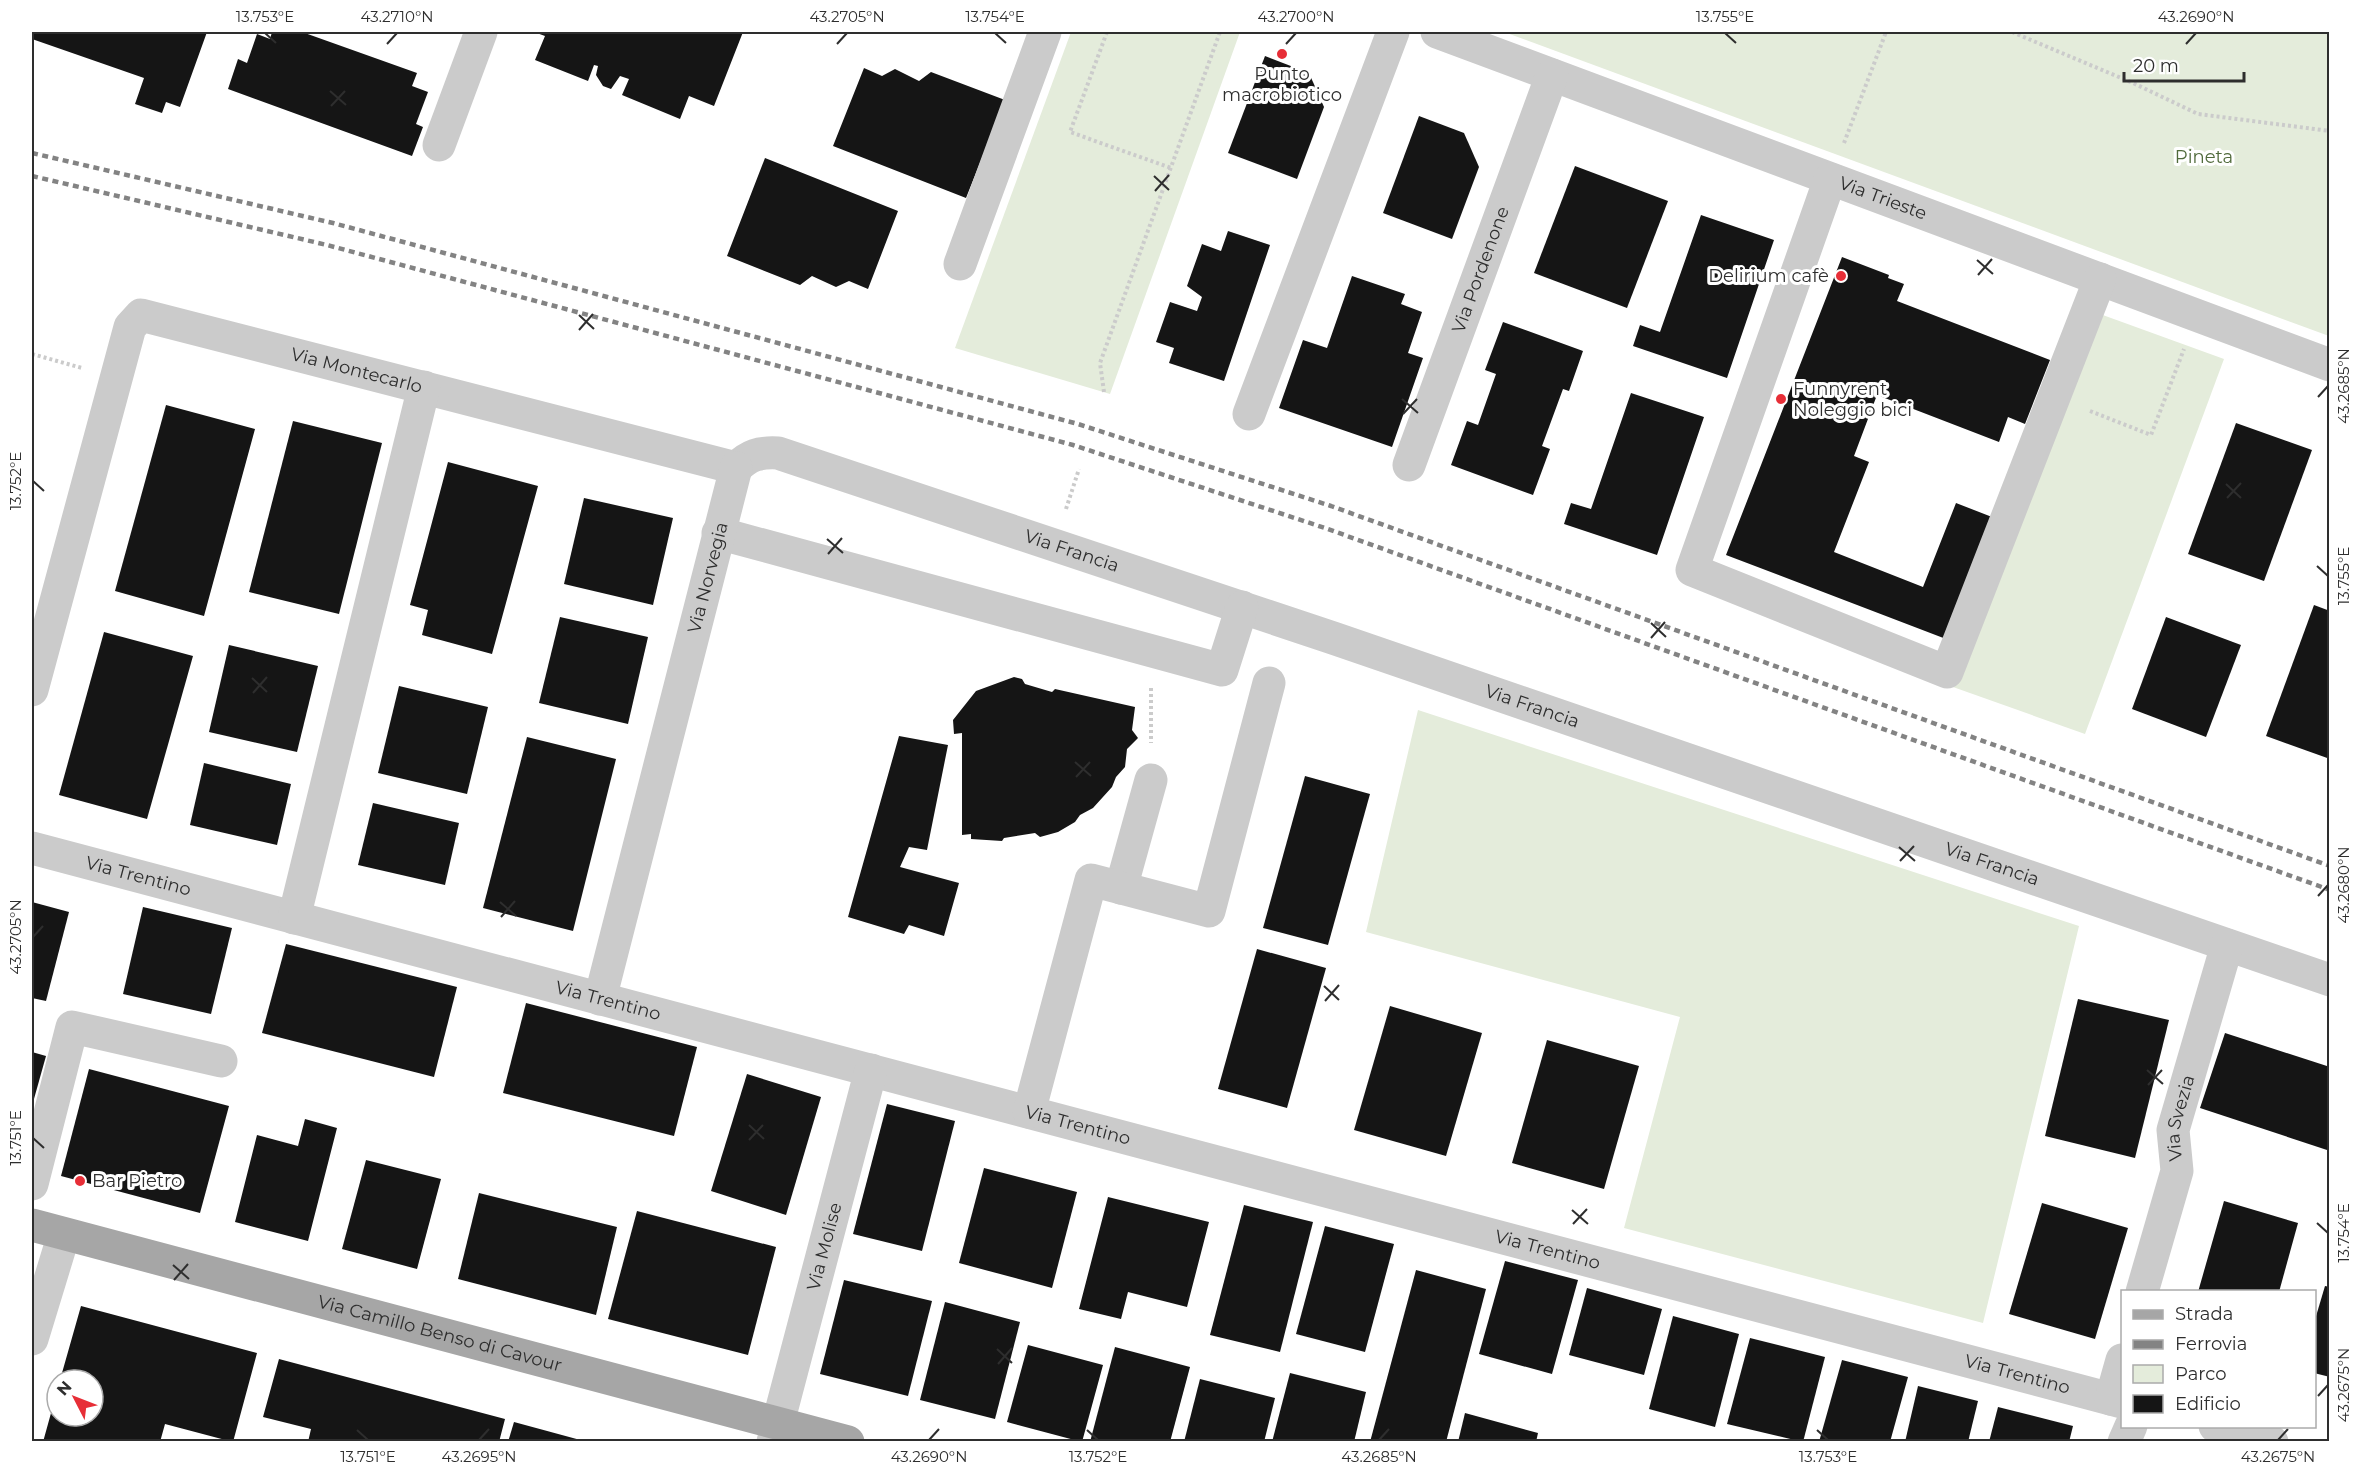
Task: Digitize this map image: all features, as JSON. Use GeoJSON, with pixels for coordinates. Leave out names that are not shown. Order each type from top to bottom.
{"type":"FeatureCollection","features":[{"type":"Feature","properties":{"kind":"main road","name":"Via Camillo Benso di Cavour"},"geometry":{"type":"LineString","coordinates":[[32,1226],[776,1432],[848,1442]]}},
{"type":"Feature","properties":{"kind":"street"},"geometry":{"type":"LineString","coordinates":[[439,145],[481,32]]}},
{"type":"Feature","properties":{"kind":"street"},"geometry":{"type":"LineString","coordinates":[[960,264],[1045,32]]}},
{"type":"Feature","properties":{"kind":"street"},"geometry":{"type":"LineString","coordinates":[[1249,414],[1393,32]]}},
{"type":"Feature","properties":{"kind":"street","name":"Via Trieste"},"geometry":{"type":"LineString","coordinates":[[1437,32],[2330,365]]}},
{"type":"Feature","properties":{"kind":"street","name":"Via Pordenone"},"geometry":{"type":"LineString","coordinates":[[1409,465],[1552,75]]}},
{"type":"Feature","properties":{"kind":"street"},"geometry":{"type":"LineString","coordinates":[[1830,179],[1692,570],[1947,672],[2100,279]]}},
{"type":"Feature","properties":{"kind":"street","name":"Via Montecarlo"},"geometry":{"type":"LineString","coordinates":[[32,690],[130,327],[141,315],[424,387],[294,918]]}},
{"type":"Feature","properties":{"kind":"street"},"geometry":{"type":"LineString","coordinates":[[424,387],[735,468]]}},
{"type":"Feature","properties":{"kind":"street","name":"Via Francia"},"geometry":{"type":"LineString","coordinates":[[735,468],[747,458],[762,452],[778,453],[1242,607],[2330,980]]}},
{"type":"Feature","properties":{"kind":"street","name":"Via Norvegia"},"geometry":{"type":"LineString","coordinates":[[600,999],[735,468]]}},
{"type":"Feature","properties":{"kind":"street"},"geometry":{"type":"LineString","coordinates":[[718,533],[1222,670],[1242,607]]}},
{"type":"Feature","properties":{"kind":"street"},"geometry":{"type":"LineString","coordinates":[[1029,1112],[1091,880],[1209,911],[1269,683]]}},
{"type":"Feature","properties":{"kind":"street"},"geometry":{"type":"LineString","coordinates":[[1121,888],[1151,780]]}},
{"type":"Feature","properties":{"kind":"street","name":"Via Trentino"},"geometry":{"type":"LineString","coordinates":[[32,848],[2117,1401]]}},
{"type":"Feature","properties":{"kind":"street","name":"Via Svezia"},"geometry":{"type":"LineString","coordinates":[[2143,1290],[2177,1171],[2173,1130],[2227,945]]}},
{"type":"Feature","properties":{"kind":"street"},"geometry":{"type":"LineString","coordinates":[[32,1184],[72,1027],[221,1061]]}},
{"type":"Feature","properties":{"kind":"street","name":"Via Molise"},"geometry":{"type":"LineString","coordinates":[[776,1432],[871,1070]]}},
{"type":"Feature","properties":{"kind":"street"},"geometry":{"type":"LineString","coordinates":[[32,1339],[64,1234]]}},
{"type":"Feature","properties":{"kind":"street"},"geometry":{"type":"LineString","coordinates":[[2117,1401],[2121,1368]]}},
{"type":"Feature","properties":{"kind":"street"},"geometry":{"type":"LineString","coordinates":[[2124,1442],[2130,1428]]}},
{"type":"Feature","properties":{"kind":"street"},"geometry":{"type":"LineString","coordinates":[[2222,1428],[2272,1442]]}},
{"type":"Feature","properties":{"kind":"path"},"geometry":{"type":"LineString","coordinates":[[1107,32],[1070,132],[1171,168]]}},
{"type":"Feature","properties":{"kind":"path"},"geometry":{"type":"LineString","coordinates":[[1104,392],[1100,363],[1220,32]]}},
{"type":"Feature","properties":{"kind":"path"},"geometry":{"type":"LineString","coordinates":[[1843,144],[1886,32]]}},
{"type":"Feature","properties":{"kind":"path"},"geometry":{"type":"LineString","coordinates":[[2012,32],[2133,83],[2198,114],[2330,131]]}},
{"type":"Feature","properties":{"kind":"path"},"geometry":{"type":"LineString","coordinates":[[2094,400],[2090,411],[2151,435],[2185,345]]}},
{"type":"Feature","properties":{"kind":"path"},"geometry":{"type":"LineString","coordinates":[[32,354],[117,378]]}},
{"type":"Feature","properties":{"kind":"path"},"geometry":{"type":"LineString","coordinates":[[1054,544],[1078,469]]}},
{"type":"Feature","properties":{"kind":"path"},"geometry":{"type":"LineString","coordinates":[[1151,651],[1151,780]]}},
{"type":"Feature","properties":{"kind":"green space"},"geometry":{"type":"Polygon","coordinates":[[[1071,32],[1240,32],[1110,394],[955,348],[1071,32]]]}},
{"type":"Feature","properties":{"kind":"green space","name":"Pineta"},"geometry":{"type":"Polygon","coordinates":[[[1504,32],[2329,32],[2329,336],[1504,32]]]}},
{"type":"Feature","properties":{"kind":"green space"},"geometry":{"type":"Polygon","coordinates":[[[2100,314],[2224,359],[2085,734],[1953,687],[2100,314]]]}},
{"type":"Feature","properties":{"kind":"green space"},"geometry":{"type":"Polygon","coordinates":[[[1418,710],[2079,926],[1983,1323],[1624,1228],[1680,1017],[1366,932],[1418,710]]]}},
{"type":"Feature","properties":{"kind":"building"},"geometry":{"type":"Polygon","coordinates":[[[32,32],[207,32],[180,107],[166,102],[162,113],[135,104],[144,78],[32,39],[32,32]]]}},
{"type":"Feature","properties":{"kind":"building"},"geometry":{"type":"Polygon","coordinates":[[[272,32],[302,32],[417,73],[412,86],[428,92],[416,124],[423,127],[412,156],[228,89],[238,59],[247,63],[257,34],[270,39],[272,32]]]}},
{"type":"Feature","properties":{"kind":"building"},"geometry":{"type":"Polygon","coordinates":[[[534,32],[743,32],[714,106],[689,96],[680,119],[622,95],[629,79],[620,76],[611,89],[603,86],[596,75],[598,66],[594,65],[588,81],[535,60],[545,36],[534,32]]]}},
{"type":"Feature","properties":{"kind":"building"},"geometry":{"type":"Polygon","coordinates":[[[1265,56],[1309,73],[1324,107],[1297,179],[1228,153],[1265,56]]]}},
{"type":"Feature","properties":{"kind":"building"},"geometry":{"type":"Polygon","coordinates":[[[864,68],[882,76],[895,69],[919,81],[931,72],[1005,100],[966,198],[833,146],[864,68]]]}},
{"type":"Feature","properties":{"kind":"building"},"geometry":{"type":"Polygon","coordinates":[[[1419,116],[1464,133],[1479,167],[1452,239],[1383,213],[1419,116]]]}},
{"type":"Feature","properties":{"kind":"building"},"geometry":{"type":"Polygon","coordinates":[[[765,158],[898,211],[868,289],[849,281],[836,287],[812,276],[800,285],[727,256],[765,158]]]}},
{"type":"Feature","properties":{"kind":"building"},"geometry":{"type":"Polygon","coordinates":[[[1575,166],[1668,201],[1627,308],[1534,273],[1575,166]]]}},
{"type":"Feature","properties":{"kind":"building"},"geometry":{"type":"Polygon","coordinates":[[[1701,215],[1774,240],[1727,378],[1633,346],[1640,325],[1660,332],[1701,215]]]}},
{"type":"Feature","properties":{"kind":"building"},"geometry":{"type":"Polygon","coordinates":[[[1228,231],[1270,245],[1224,381],[1169,363],[1174,348],[1156,342],[1170,302],[1197,311],[1202,297],[1187,286],[1202,244],[1221,251],[1228,231]]]}},
{"type":"Feature","properties":{"kind":"building"},"geometry":{"type":"Polygon","coordinates":[[[1842,257],[1889,275],[1888,278],[1904,284],[1897,301],[2050,360],[2025,424],[2008,417],[1999,442],[1877,395],[1854,456],[1869,462],[1834,552],[1923,587],[1956,503],[1992,517],[1946,639],[1726,555],[1842,257]]]}},
{"type":"Feature","properties":{"kind":"building"},"geometry":{"type":"Polygon","coordinates":[[[1352,276],[1405,294],[1401,304],[1422,312],[1408,353],[1423,358],[1392,447],[1279,408],[1303,340],[1327,348],[1352,276]]]}},
{"type":"Feature","properties":{"kind":"building"},"geometry":{"type":"Polygon","coordinates":[[[1503,322],[1583,351],[1569,391],[1563,389],[1542,446],[1550,449],[1533,495],[1451,465],[1467,421],[1478,425],[1496,374],[1485,370],[1503,322]]]}},
{"type":"Feature","properties":{"kind":"building"},"geometry":{"type":"Polygon","coordinates":[[[1631,393],[1704,417],[1657,555],[1564,524],[1571,503],[1591,509],[1631,393]]]}},
{"type":"Feature","properties":{"kind":"building"},"geometry":{"type":"Polygon","coordinates":[[[166,405],[255,429],[204,616],[115,591],[166,405]]]}},
{"type":"Feature","properties":{"kind":"building"},"geometry":{"type":"Polygon","coordinates":[[[293,421],[382,443],[339,614],[249,592],[293,421]]]}},
{"type":"Feature","properties":{"kind":"building"},"geometry":{"type":"Polygon","coordinates":[[[2236,423],[2312,450],[2264,581],[2188,554],[2236,423]]]}},
{"type":"Feature","properties":{"kind":"building"},"geometry":{"type":"Polygon","coordinates":[[[448,462],[538,486],[492,654],[422,635],[428,610],[410,605],[448,462]]]}},
{"type":"Feature","properties":{"kind":"building"},"geometry":{"type":"Polygon","coordinates":[[[584,498],[673,518],[653,605],[564,584],[584,498]]]}},
{"type":"Feature","properties":{"kind":"building"},"geometry":{"type":"Polygon","coordinates":[[[2314,605],[2330,611],[2330,759],[2266,736],[2314,605]]]}},
{"type":"Feature","properties":{"kind":"building"},"geometry":{"type":"Polygon","coordinates":[[[560,617],[648,637],[628,724],[539,703],[560,617]]]}},
{"type":"Feature","properties":{"kind":"building"},"geometry":{"type":"Polygon","coordinates":[[[2166,617],[2241,645],[2206,737],[2132,709],[2166,617]]]}},
{"type":"Feature","properties":{"kind":"building"},"geometry":{"type":"Polygon","coordinates":[[[104,632],[193,656],[147,819],[59,795],[104,632]]]}},
{"type":"Feature","properties":{"kind":"building"},"geometry":{"type":"Polygon","coordinates":[[[229,645],[318,666],[297,752],[209,732],[229,645]]]}},
{"type":"Feature","properties":{"kind":"building"},"geometry":{"type":"Polygon","coordinates":[[[1014,677],[1022,679],[1025,684],[1052,692],[1055,689],[1135,707],[1132,730],[1138,738],[1127,749],[1125,767],[1116,777],[1112,787],[1093,808],[1080,815],[1075,822],[1058,832],[1040,837],[1035,833],[1004,838],[1002,841],[971,839],[971,834],[962,835],[962,733],[954,734],[953,720],[976,691],[1014,677]]]}},
{"type":"Feature","properties":{"kind":"building"},"geometry":{"type":"Polygon","coordinates":[[[399,686],[488,707],[467,794],[378,773],[399,686]]]}},
{"type":"Feature","properties":{"kind":"building"},"geometry":{"type":"Polygon","coordinates":[[[899,736],[948,745],[927,850],[909,847],[900,867],[959,883],[944,936],[909,925],[904,934],[848,917],[899,736]]]}},
{"type":"Feature","properties":{"kind":"building"},"geometry":{"type":"Polygon","coordinates":[[[527,737],[616,759],[573,931],[483,908],[527,737]]]}},
{"type":"Feature","properties":{"kind":"building"},"geometry":{"type":"Polygon","coordinates":[[[204,763],[291,784],[277,845],[190,825],[204,763]]]}},
{"type":"Feature","properties":{"kind":"building"},"geometry":{"type":"Polygon","coordinates":[[[1305,776],[1370,794],[1328,945],[1263,928],[1305,776]]]}},
{"type":"Feature","properties":{"kind":"building"},"geometry":{"type":"Polygon","coordinates":[[[373,803],[459,823],[445,885],[358,865],[373,803]]]}},
{"type":"Feature","properties":{"kind":"building"},"geometry":{"type":"Polygon","coordinates":[[[32,902],[69,912],[46,1001],[32,998],[32,902]]]}},
{"type":"Feature","properties":{"kind":"building"},"geometry":{"type":"Polygon","coordinates":[[[143,907],[232,928],[211,1014],[123,994],[143,907]]]}},
{"type":"Feature","properties":{"kind":"building"},"geometry":{"type":"Polygon","coordinates":[[[286,944],[457,987],[434,1077],[262,1033],[286,944]]]}},
{"type":"Feature","properties":{"kind":"building"},"geometry":{"type":"Polygon","coordinates":[[[1257,949],[1326,968],[1287,1108],[1218,1089],[1257,949]]]}},
{"type":"Feature","properties":{"kind":"building"},"geometry":{"type":"Polygon","coordinates":[[[2078,999],[2169,1020],[2135,1158],[2045,1136],[2078,999]]]}},
{"type":"Feature","properties":{"kind":"building"},"geometry":{"type":"Polygon","coordinates":[[[526,1003],[697,1047],[674,1136],[503,1093],[526,1003]]]}},
{"type":"Feature","properties":{"kind":"building"},"geometry":{"type":"Polygon","coordinates":[[[1390,1006],[1482,1033],[1446,1156],[1354,1130],[1390,1006]]]}},
{"type":"Feature","properties":{"kind":"building"},"geometry":{"type":"Polygon","coordinates":[[[2225,1033],[2330,1067],[2327,1150],[2200,1108],[2225,1033]]]}},
{"type":"Feature","properties":{"kind":"building"},"geometry":{"type":"Polygon","coordinates":[[[1547,1040],[1639,1066],[1604,1189],[1512,1163],[1547,1040]]]}},
{"type":"Feature","properties":{"kind":"building"},"geometry":{"type":"Polygon","coordinates":[[[32,1052],[46,1056],[32,1106],[32,1052]]]}},
{"type":"Feature","properties":{"kind":"building"},"geometry":{"type":"Polygon","coordinates":[[[89,1069],[229,1106],[200,1213],[61,1176],[89,1069]]]}},
{"type":"Feature","properties":{"kind":"building"},"geometry":{"type":"Polygon","coordinates":[[[747,1074],[821,1097],[786,1215],[711,1191],[747,1074]]]}},
{"type":"Feature","properties":{"kind":"building"},"geometry":{"type":"Polygon","coordinates":[[[887,1104],[955,1121],[922,1251],[853,1234],[887,1104]]]}},
{"type":"Feature","properties":{"kind":"building"},"geometry":{"type":"Polygon","coordinates":[[[305,1119],[337,1128],[308,1241],[235,1222],[257,1135],[298,1146],[305,1119]]]}},
{"type":"Feature","properties":{"kind":"building"},"geometry":{"type":"Polygon","coordinates":[[[366,1160],[441,1179],[417,1269],[342,1249],[366,1160]]]}},
{"type":"Feature","properties":{"kind":"building"},"geometry":{"type":"Polygon","coordinates":[[[984,1168],[1077,1192],[1052,1288],[959,1263],[984,1168]]]}},
{"type":"Feature","properties":{"kind":"building"},"geometry":{"type":"Polygon","coordinates":[[[479,1193],[617,1227],[596,1315],[458,1279],[479,1193]]]}},
{"type":"Feature","properties":{"kind":"building"},"geometry":{"type":"Polygon","coordinates":[[[1108,1197],[1209,1222],[1187,1307],[1128,1292],[1121,1319],[1079,1309],[1108,1197]]]}},
{"type":"Feature","properties":{"kind":"building"},"geometry":{"type":"Polygon","coordinates":[[[2224,1201],[2298,1223],[2280,1290],[2199,1290],[2224,1201]]]}},
{"type":"Feature","properties":{"kind":"building"},"geometry":{"type":"Polygon","coordinates":[[[2042,1203],[2128,1228],[2095,1339],[2009,1314],[2042,1203]]]}},
{"type":"Feature","properties":{"kind":"building"},"geometry":{"type":"Polygon","coordinates":[[[1244,1205],[1313,1222],[1280,1352],[1210,1335],[1244,1205]]]}},
{"type":"Feature","properties":{"kind":"building"},"geometry":{"type":"Polygon","coordinates":[[[637,1211],[776,1247],[748,1355],[608,1319],[637,1211]]]}},
{"type":"Feature","properties":{"kind":"building"},"geometry":{"type":"Polygon","coordinates":[[[1325,1226],[1394,1244],[1365,1352],[1296,1334],[1325,1226]]]}},
{"type":"Feature","properties":{"kind":"building"},"geometry":{"type":"Polygon","coordinates":[[[1505,1261],[1578,1280],[1552,1374],[1479,1354],[1505,1261]]]}},
{"type":"Feature","properties":{"kind":"building"},"geometry":{"type":"Polygon","coordinates":[[[1416,1270],[1486,1289],[1446,1442],[1370,1442],[1416,1270]]]}},
{"type":"Feature","properties":{"kind":"building"},"geometry":{"type":"Polygon","coordinates":[[[844,1280],[932,1301],[908,1396],[820,1374],[844,1280]]]}},
{"type":"Feature","properties":{"kind":"building"},"geometry":{"type":"Polygon","coordinates":[[[2325,1286],[2330,1287],[2330,1377],[2316,1374],[2316,1316],[2325,1286]]]}},
{"type":"Feature","properties":{"kind":"building"},"geometry":{"type":"Polygon","coordinates":[[[1587,1288],[1662,1309],[1644,1375],[1569,1355],[1587,1288]]]}},
{"type":"Feature","properties":{"kind":"building"},"geometry":{"type":"Polygon","coordinates":[[[945,1302],[1020,1322],[995,1419],[920,1400],[945,1302]]]}},
{"type":"Feature","properties":{"kind":"building"},"geometry":{"type":"Polygon","coordinates":[[[81,1306],[257,1353],[233,1442],[165,1424],[160,1442],[43,1442],[47,1428],[105,1428],[105,1368],[63,1368],[81,1306]]]}},
{"type":"Feature","properties":{"kind":"building"},"geometry":{"type":"Polygon","coordinates":[[[1673,1316],[1739,1334],[1715,1427],[1649,1409],[1673,1316]]]}},
{"type":"Feature","properties":{"kind":"building"},"geometry":{"type":"Polygon","coordinates":[[[1750,1338],[1825,1357],[1803,1442],[1727,1424],[1750,1338]]]}},
{"type":"Feature","properties":{"kind":"building"},"geometry":{"type":"Polygon","coordinates":[[[1028,1345],[1103,1365],[1082,1442],[1007,1422],[1028,1345]]]}},
{"type":"Feature","properties":{"kind":"building"},"geometry":{"type":"Polygon","coordinates":[[[1115,1347],[1190,1367],[1170,1442],[1090,1442],[1115,1347]]]}},
{"type":"Feature","properties":{"kind":"building"},"geometry":{"type":"Polygon","coordinates":[[[279,1359],[505,1419],[499,1442],[308,1442],[311,1429],[263,1417],[279,1359]]]}},
{"type":"Feature","properties":{"kind":"building"},"geometry":{"type":"Polygon","coordinates":[[[1842,1360],[1908,1377],[1890,1442],[1819,1442],[1842,1360]]]}},
{"type":"Feature","properties":{"kind":"building"},"geometry":{"type":"Polygon","coordinates":[[[1290,1373],[1366,1392],[1354,1442],[1272,1442],[1290,1373]]]}},
{"type":"Feature","properties":{"kind":"building"},"geometry":{"type":"Polygon","coordinates":[[[1200,1379],[1275,1398],[1264,1442],[1184,1442],[1200,1379]]]}},
{"type":"Feature","properties":{"kind":"building"},"geometry":{"type":"Polygon","coordinates":[[[1918,1386],[1978,1401],[1968,1442],[1905,1442],[1918,1386]]]}},
{"type":"Feature","properties":{"kind":"building"},"geometry":{"type":"Polygon","coordinates":[[[1998,1407],[2073,1426],[2069,1442],[1989,1442],[1998,1407]]]}},
{"type":"Feature","properties":{"kind":"building"},"geometry":{"type":"Polygon","coordinates":[[[1465,1413],[1538,1433],[1536,1442],[1458,1442],[1465,1413]]]}},
{"type":"Feature","properties":{"kind":"building"},"geometry":{"type":"Polygon","coordinates":[[[514,1422],[584,1441],[584,1442],[508,1442],[514,1422]]]}},
{"type":"Feature","properties":{"kind":"railway"},"geometry":{"type":"LineString","coordinates":[[32,153],[333,223],[1078,424],[1331,506],[2330,866]]}},
{"type":"Feature","properties":{"kind":"railway"},"geometry":{"type":"LineString","coordinates":[[32,176],[327,245],[1073,445],[1325,528],[2330,890]]}},
{"type":"Feature","properties":{"kind":"place","name":"Punto macrobiotico"},"geometry":{"type":"Point","coordinates":[1282,54]}},
{"type":"Feature","properties":{"kind":"place","name":"Delirium cafè"},"geometry":{"type":"Point","coordinates":[1841,276]}},
{"type":"Feature","properties":{"kind":"place","name":"Funnyrent Noleggio bici"},"geometry":{"type":"Point","coordinates":[1781,399]}},
{"type":"Feature","properties":{"kind":"place","name":"Bar Pietro"},"geometry":{"type":"Point","coordinates":[80,1181]}}]}
